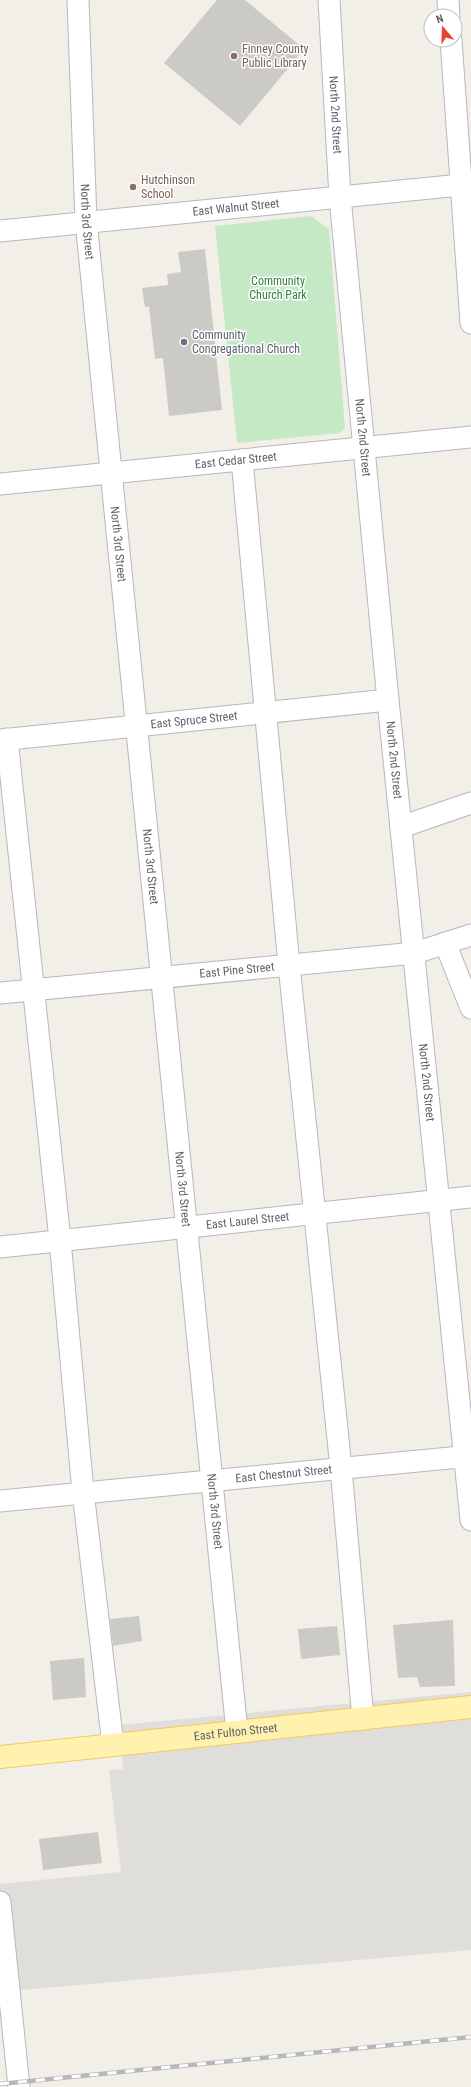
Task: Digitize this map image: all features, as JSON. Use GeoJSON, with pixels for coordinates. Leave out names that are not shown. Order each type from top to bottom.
{"type":"FeatureCollection","features":[{"type":"Feature","properties":{"kind":"main road","name":"East Fulton Street"},"geometry":{"type":"LineString","coordinates":[[0,1757],[471,1708]]}},
{"type":"Feature","properties":{"kind":"street","name":"North 3rd Street"},"geometry":{"type":"LineString","coordinates":[[78,0],[86,221],[237,1732]]}},
{"type":"Feature","properties":{"kind":"street","name":"North 2nd Street"},"geometry":{"type":"LineString","coordinates":[[328,0],[340,197],[388,700],[415,953],[438,1201],[468,1456],[471,1520]]}},
{"type":"Feature","properties":{"kind":"street"},"geometry":{"type":"LineString","coordinates":[[452,48],[466,185],[471,323]]}},
{"type":"Feature","properties":{"kind":"street","name":"East Walnut Street"},"geometry":{"type":"LineString","coordinates":[[0,230],[466,185]]}},
{"type":"Feature","properties":{"kind":"street","name":"East Cedar Street"},"geometry":{"type":"LineString","coordinates":[[0,484],[471,437]]}},
{"type":"Feature","properties":{"kind":"street"},"geometry":{"type":"LineString","coordinates":[[242,460],[289,965],[316,1214],[341,1468],[363,1719]]}},
{"type":"Feature","properties":{"kind":"street","name":"East Spruce Street"},"geometry":{"type":"LineString","coordinates":[[3,740],[388,700]]}},
{"type":"Feature","properties":{"kind":"street"},"geometry":{"type":"LineString","coordinates":[[3,740],[60,1240],[83,1492],[112,1745]]}},
{"type":"Feature","properties":{"kind":"street"},"geometry":{"type":"LineString","coordinates":[[401,827],[471,803]]}},
{"type":"Feature","properties":{"kind":"street","name":"East Pine Street"},"geometry":{"type":"LineString","coordinates":[[0,993],[415,953],[471,934]]}},
{"type":"Feature","properties":{"kind":"street"},"geometry":{"type":"LineString","coordinates":[[445,943],[471,1008]]}},
{"type":"Feature","properties":{"kind":"street","name":"East Laurel Street"},"geometry":{"type":"LineString","coordinates":[[0,1247],[471,1197]]}},
{"type":"Feature","properties":{"kind":"street","name":"East Chestnut Street"},"geometry":{"type":"LineString","coordinates":[[0,1501],[468,1456]]}},
{"type":"Feature","properties":{"kind":"street"},"geometry":{"type":"LineString","coordinates":[[0,1902],[19,2084]]}},
{"type":"Feature","properties":{"kind":"shaded area"},"geometry":{"type":"Polygon","coordinates":[[[471,1692],[471,1950],[0,1992],[0,1884],[121,1872],[109,1770],[123,1769],[119,1725],[471,1692]]]}},
{"type":"Feature","properties":{"kind":"green space","name":"Community Church Park"},"geometry":{"type":"Polygon","coordinates":[[[311,216],[329,229],[345,428],[340,433],[237,443],[215,226],[311,216]]]}},
{"type":"Feature","properties":{"kind":"building","name":"Finney County Public Library"},"geometry":{"type":"Polygon","coordinates":[[[217,0],[245,0],[304,49],[240,126],[164,63],[217,0]]]}},
{"type":"Feature","properties":{"kind":"building","name":"Community Congregational Church"},"geometry":{"type":"Polygon","coordinates":[[[205,249],[222,410],[169,416],[163,358],[155,359],[149,307],[145,307],[142,288],[168,285],[167,274],[181,272],[178,252],[205,249]]]}},
{"type":"Feature","properties":{"kind":"building"},"geometry":{"type":"Polygon","coordinates":[[[139,1616],[142,1641],[113,1646],[110,1619],[139,1616]]]}},
{"type":"Feature","properties":{"kind":"building"},"geometry":{"type":"Polygon","coordinates":[[[453,1620],[455,1686],[420,1687],[417,1677],[398,1678],[393,1625],[453,1620]]]}},
{"type":"Feature","properties":{"kind":"building"},"geometry":{"type":"Polygon","coordinates":[[[337,1626],[340,1655],[301,1659],[298,1629],[337,1626]]]}},
{"type":"Feature","properties":{"kind":"building"},"geometry":{"type":"Polygon","coordinates":[[[84,1658],[86,1697],[53,1700],[50,1661],[84,1658]]]}},
{"type":"Feature","properties":{"kind":"building"},"geometry":{"type":"Polygon","coordinates":[[[98,1832],[102,1863],[43,1870],[39,1839],[98,1832]]]}},
{"type":"Feature","properties":{"kind":"railway"},"geometry":{"type":"LineString","coordinates":[[0,2084],[471,2037]]}},
{"type":"Feature","properties":{"kind":"place","name":"Finney County Public Library"},"geometry":{"type":"Point","coordinates":[234,56]}},
{"type":"Feature","properties":{"kind":"place","name":"Hutchinson School"},"geometry":{"type":"Point","coordinates":[133,187]}},
{"type":"Feature","properties":{"kind":"place","name":"Community Congregational Church"},"geometry":{"type":"Point","coordinates":[184,342]}}]}
